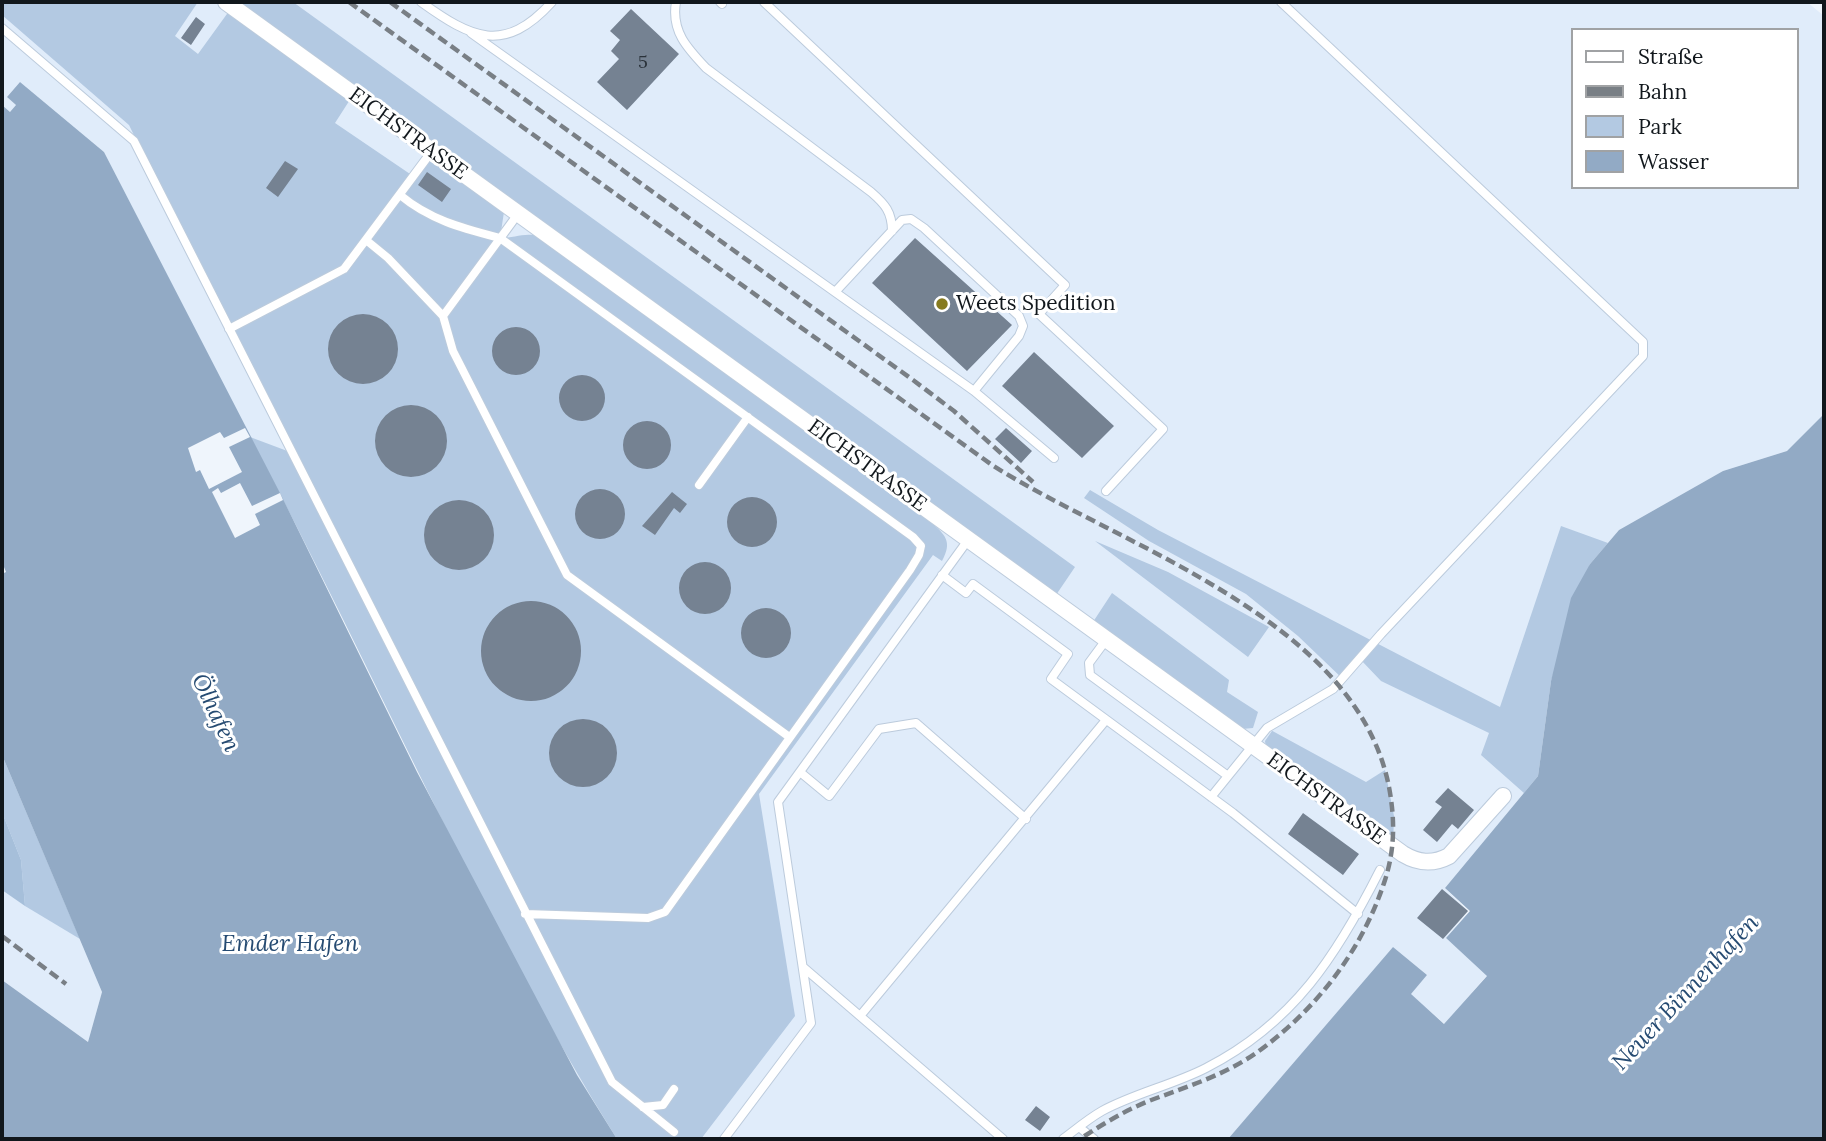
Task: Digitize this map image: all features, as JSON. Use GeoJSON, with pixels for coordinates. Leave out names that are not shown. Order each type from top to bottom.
{"type":"FeatureCollection","features":[{"type":"Feature","properties":{"kind":"street","name":"EICHSTRASSE"},"geometry":{"type":"LineString","coordinates":[[226,2],[1403,854],[1421,862],[1441,860],[1449,856],[1503,796]]}},
{"type":"Feature","properties":{"kind":"lane"},"geometry":{"type":"LineString","coordinates":[[421,2],[471,33],[836,291],[974,391],[1054,458]]}},
{"type":"Feature","properties":{"kind":"lane"},"geometry":{"type":"LineString","coordinates":[[471,33],[493,36],[519,29],[552,2]]}},
{"type":"Feature","properties":{"kind":"lane"},"geometry":{"type":"LineString","coordinates":[[676,2],[674,15],[678,33],[689,51],[706,68],[885,204],[892,218],[892,231]]}},
{"type":"Feature","properties":{"kind":"lane"},"geometry":{"type":"LineString","coordinates":[[764,2],[1065,285],[1039,314],[1163,429],[1106,491]]}},
{"type":"Feature","properties":{"kind":"lane"},"geometry":{"type":"LineString","coordinates":[[1212,797],[1267,728],[1344,680],[1381,634],[1643,356],[1643,342],[1281,2]]}},
{"type":"Feature","properties":{"kind":"lane"},"geometry":{"type":"LineString","coordinates":[[2,28],[134,141],[612,1082],[674,1132]]}},
{"type":"Feature","properties":{"kind":"lane"},"geometry":{"type":"LineString","coordinates":[[229,329],[344,269],[432,151]]}},
{"type":"Feature","properties":{"kind":"lane"},"geometry":{"type":"LineString","coordinates":[[400,195],[417,209],[445,224],[500,238],[913,537],[921,546],[910,570],[788,736],[665,912],[648,918],[525,914]]}},
{"type":"Feature","properties":{"kind":"lane"},"geometry":{"type":"LineString","coordinates":[[443,316],[518,214]]}},
{"type":"Feature","properties":{"kind":"lane"},"geometry":{"type":"LineString","coordinates":[[836,291],[902,220],[911,219],[1019,316],[1023,326],[1019,336],[974,391]]}},
{"type":"Feature","properties":{"kind":"lane"},"geometry":{"type":"LineString","coordinates":[[366,240],[388,258],[443,316],[453,351],[567,575],[788,736]]}},
{"type":"Feature","properties":{"kind":"lane"},"geometry":{"type":"LineString","coordinates":[[699,485],[748,417]]}},
{"type":"Feature","properties":{"kind":"lane"},"geometry":{"type":"LineString","coordinates":[[723,1139],[811,1023],[778,802],[968,540]]}},
{"type":"Feature","properties":{"kind":"lane"},"geometry":{"type":"LineString","coordinates":[[942,575],[966,593],[973,584],[1068,654],[1051,679],[1212,797],[1358,914]]}},
{"type":"Feature","properties":{"kind":"lane"},"geometry":{"type":"LineString","coordinates":[[1106,640],[1089,663],[1090,675],[1228,776]]}},
{"type":"Feature","properties":{"kind":"lane"},"geometry":{"type":"LineString","coordinates":[[860,1016],[1106,720]]}},
{"type":"Feature","properties":{"kind":"lane"},"geometry":{"type":"LineString","coordinates":[[800,772],[829,796],[879,729],[916,723],[1026,819]]}},
{"type":"Feature","properties":{"kind":"lane"},"geometry":{"type":"LineString","coordinates":[[1063,1139],[1100,1112],[1205,1069],[1248,1042],[1292,1006],[1316,981],[1358,914],[1380,870]]}},
{"type":"Feature","properties":{"kind":"lane"},"geometry":{"type":"LineString","coordinates":[[803,967],[1003,1139]]}},
{"type":"Feature","properties":{"kind":"lane"},"geometry":{"type":"LineString","coordinates":[[643,1107],[663,1105],[674,1089]]}},
{"type":"Feature","properties":{"kind":"lane"},"geometry":{"type":"LineString","coordinates":[[1079,1127],[1094,1139]]}},
{"type":"Feature","properties":{"kind":"shaded area"},"geometry":{"type":"Polygon","coordinates":[[[2,2],[1807,2],[1824,16],[1824,414],[1787,451],[1723,471],[1619,530],[1590,564],[1571,598],[1551,681],[1538,776],[1445,888],[1468,911],[1446,938],[1487,975],[1445,1024],[1410,994],[1427,975],[1393,947],[1228,1139],[617,1139],[577,1075],[104,152],[20,82],[7,97],[16,105],[10,112],[2,105],[2,2]]]}},
{"type":"Feature","properties":{"kind":"shaded area"},"geometry":{"type":"Polygon","coordinates":[[[2,755],[102,992],[88,1042],[2,980],[2,755]]]}},
{"type":"Feature","properties":{"kind":"shaded area"},"geometry":{"type":"Polygon","coordinates":[[[2,812],[21,860],[25,906],[2,890],[2,812]]]}},
{"type":"Feature","properties":{"kind":"green space"},"geometry":{"type":"Polygon","coordinates":[[[2,2],[198,2],[175,36],[198,54],[232,7],[226,2],[293,2],[1075,567],[1056,595],[548,225],[517,204],[504,212],[500,238],[539,236],[930,521],[947,543],[942,561],[933,555],[759,794],[795,1016],[701,1139],[617,1139],[566,1054],[472,880],[250,437],[290,452],[129,125],[2,15],[2,2]],[[353,95],[335,123],[413,176],[431,151],[353,95]]]}},
{"type":"Feature","properties":{"kind":"green space"},"geometry":{"type":"Polygon","coordinates":[[[1090,490],[1158,530],[1500,707],[1561,526],[1608,543],[1590,564],[1551,681],[1538,776],[1524,793],[1481,755],[1489,733],[1381,681],[1361,660],[1344,680],[1298,636],[1246,594],[1149,541],[1084,498],[1090,490]]]}},
{"type":"Feature","properties":{"kind":"green space"},"geometry":{"type":"Polygon","coordinates":[[[1095,541],[1168,572],[1269,627],[1248,657],[1095,541]]]}},
{"type":"Feature","properties":{"kind":"green space"},"geometry":{"type":"Polygon","coordinates":[[[1112,593],[1229,680],[1227,692],[1258,712],[1253,728],[1242,729],[1093,622],[1112,593]]]}},
{"type":"Feature","properties":{"kind":"green space"},"geometry":{"type":"Polygon","coordinates":[[[1267,728],[1366,782],[1385,770],[1394,816],[1393,847],[1266,748],[1265,741],[1272,731],[1267,728]]]}},
{"type":"Feature","properties":{"kind":"green space"},"geometry":{"type":"Polygon","coordinates":[[[2,755],[80,939],[25,906],[21,860],[2,812],[2,755]]]}},
{"type":"Feature","properties":{"kind":"water","name":"Emder Hafen"},"geometry":{"type":"Polygon","coordinates":[[[20,82],[104,152],[280,493],[417,772],[577,1075],[617,1139],[2,1139],[2,980],[88,1042],[102,992],[2,755],[2,574],[6,572],[2,562],[2,105],[10,112],[16,105],[7,97],[20,82]]]}},
{"type":"Feature","properties":{"kind":"water","name":"Neuer Binnenhafen"},"geometry":{"type":"Polygon","coordinates":[[[1824,414],[1824,1136],[1818,1139],[1228,1139],[1393,947],[1427,975],[1411,994],[1444,1024],[1487,976],[1446,938],[1470,911],[1445,888],[1538,776],[1551,681],[1571,598],[1590,564],[1619,530],[1723,471],[1787,451],[1824,414]]]}},
{"type":"Feature","properties":{"kind":"pier"},"geometry":{"type":"Polygon","coordinates":[[[245,428],[250,437],[229,447],[242,472],[209,489],[200,470],[196,472],[188,448],[220,432],[224,438],[245,428]]]}},
{"type":"Feature","properties":{"kind":"pier"},"geometry":{"type":"Polygon","coordinates":[[[240,483],[252,506],[280,493],[283,500],[255,514],[260,525],[235,538],[212,492],[218,488],[221,493],[240,483]]]}},
{"type":"Feature","properties":{"kind":"building"},"geometry":{"type":"Polygon","coordinates":[[[631,9],[679,54],[627,110],[597,82],[619,59],[611,51],[620,40],[610,31],[631,9]]]}},
{"type":"Feature","properties":{"kind":"building"},"geometry":{"type":"Polygon","coordinates":[[[196,17],[205,24],[191,45],[181,38],[196,17]]]}},
{"type":"Feature","properties":{"kind":"building"},"geometry":{"type":"Polygon","coordinates":[[[285,161],[298,169],[278,197],[266,188],[285,161]]]}},
{"type":"Feature","properties":{"kind":"building"},"geometry":{"type":"Polygon","coordinates":[[[427,172],[451,189],[442,202],[418,185],[427,172]]]}},
{"type":"Feature","properties":{"kind":"building","name":"Weets Spedition"},"geometry":{"type":"Polygon","coordinates":[[[915,238],[1012,325],[967,371],[872,283],[915,238]]]}},
{"type":"Feature","properties":{"kind":"building"},"geometry":{"type":"Polygon","coordinates":[[[363,314],[388,324],[398,349],[388,374],[363,384],[338,374],[328,349],[338,324],[363,314]]]}},
{"type":"Feature","properties":{"kind":"building"},"geometry":{"type":"Polygon","coordinates":[[[516,327],[533,334],[540,351],[533,368],[516,375],[499,368],[492,351],[499,334],[516,327]]]}},
{"type":"Feature","properties":{"kind":"building"},"geometry":{"type":"Polygon","coordinates":[[[1034,352],[1114,426],[1082,458],[1002,386],[1034,352]]]}},
{"type":"Feature","properties":{"kind":"building"},"geometry":{"type":"Polygon","coordinates":[[[582,375],[598,382],[605,398],[598,414],[582,421],[566,414],[559,398],[566,382],[582,375]]]}},
{"type":"Feature","properties":{"kind":"building"},"geometry":{"type":"Polygon","coordinates":[[[418,405],[437,415],[445,427],[445,455],[437,467],[425,475],[404,477],[385,467],[377,455],[375,434],[385,415],[397,407],[418,405]]]}},
{"type":"Feature","properties":{"kind":"building"},"geometry":{"type":"Polygon","coordinates":[[[647,421],[664,428],[671,445],[664,462],[647,469],[630,462],[623,445],[630,428],[647,421]]]}},
{"type":"Feature","properties":{"kind":"building"},"geometry":{"type":"Polygon","coordinates":[[[1006,428],[1032,451],[1021,463],[995,439],[1006,428]]]}},
{"type":"Feature","properties":{"kind":"building"},"geometry":{"type":"Polygon","coordinates":[[[600,489],[618,496],[625,514],[618,532],[600,539],[582,532],[575,514],[582,496],[600,489]]]}},
{"type":"Feature","properties":{"kind":"building"},"geometry":{"type":"Polygon","coordinates":[[[672,492],[687,504],[680,513],[674,508],[655,535],[642,526],[672,492]]]}},
{"type":"Feature","properties":{"kind":"building"},"geometry":{"type":"Polygon","coordinates":[[[752,497],[770,504],[777,522],[770,540],[752,547],[734,540],[727,522],[734,504],[752,497]]]}},
{"type":"Feature","properties":{"kind":"building"},"geometry":{"type":"Polygon","coordinates":[[[459,500],[484,510],[494,535],[484,560],[459,570],[434,560],[424,535],[434,510],[459,500]]]}},
{"type":"Feature","properties":{"kind":"building"},"geometry":{"type":"Polygon","coordinates":[[[705,562],[715,564],[723,570],[729,578],[729,598],[723,606],[715,612],[705,614],[695,612],[687,606],[681,598],[679,588],[681,578],[687,570],[695,564],[705,562]]]}},
{"type":"Feature","properties":{"kind":"building"},"geometry":{"type":"Polygon","coordinates":[[[531,601],[550,605],[566,616],[577,632],[581,651],[577,670],[566,686],[550,697],[531,701],[512,697],[496,686],[485,670],[481,651],[485,632],[496,616],[512,605],[531,601]]]}},
{"type":"Feature","properties":{"kind":"building"},"geometry":{"type":"Polygon","coordinates":[[[766,608],[784,615],[791,633],[784,651],[766,658],[748,651],[741,633],[748,615],[766,608]]]}},
{"type":"Feature","properties":{"kind":"building"},"geometry":{"type":"Polygon","coordinates":[[[576,719],[590,719],[602,724],[612,734],[617,753],[612,772],[602,782],[590,787],[576,787],[564,782],[554,772],[549,760],[549,746],[554,734],[564,724],[576,719]]]}},
{"type":"Feature","properties":{"kind":"building"},"geometry":{"type":"Polygon","coordinates":[[[1448,788],[1474,810],[1458,829],[1452,824],[1437,842],[1423,830],[1442,807],[1435,802],[1448,788]]]}},
{"type":"Feature","properties":{"kind":"building"},"geometry":{"type":"Polygon","coordinates":[[[1303,813],[1359,854],[1343,875],[1288,834],[1303,813]]]}},
{"type":"Feature","properties":{"kind":"building"},"geometry":{"type":"Polygon","coordinates":[[[1442,889],[1468,911],[1443,939],[1417,918],[1442,889]]]}},
{"type":"Feature","properties":{"kind":"building"},"geometry":{"type":"Polygon","coordinates":[[[1036,1106],[1050,1117],[1040,1131],[1025,1120],[1036,1106]]]}},
{"type":"Feature","properties":{"kind":"railway"},"geometry":{"type":"LineString","coordinates":[[349,2],[992,465],[1166,558],[1226,593],[1283,632],[1331,677],[1368,728],[1389,787],[1393,822],[1392,845],[1385,880],[1376,905],[1352,952],[1321,994],[1303,1013],[1250,1057],[1210,1078],[1134,1107],[1080,1139]]}},
{"type":"Feature","properties":{"kind":"railway"},"geometry":{"type":"LineString","coordinates":[[390,2],[913,380],[954,411],[1033,482]]}},
{"type":"Feature","properties":{"kind":"railway"},"geometry":{"type":"LineString","coordinates":[[2,936],[66,984]]}},
{"type":"Feature","properties":{"kind":"place","name":"Weets Spedition"},"geometry":{"type":"Point","coordinates":[942,304]}},
{"type":"Feature","properties":{"kind":"water label","name":"Ölhafen"},"geometry":{"type":"Point","coordinates":[215,713]}}]}
